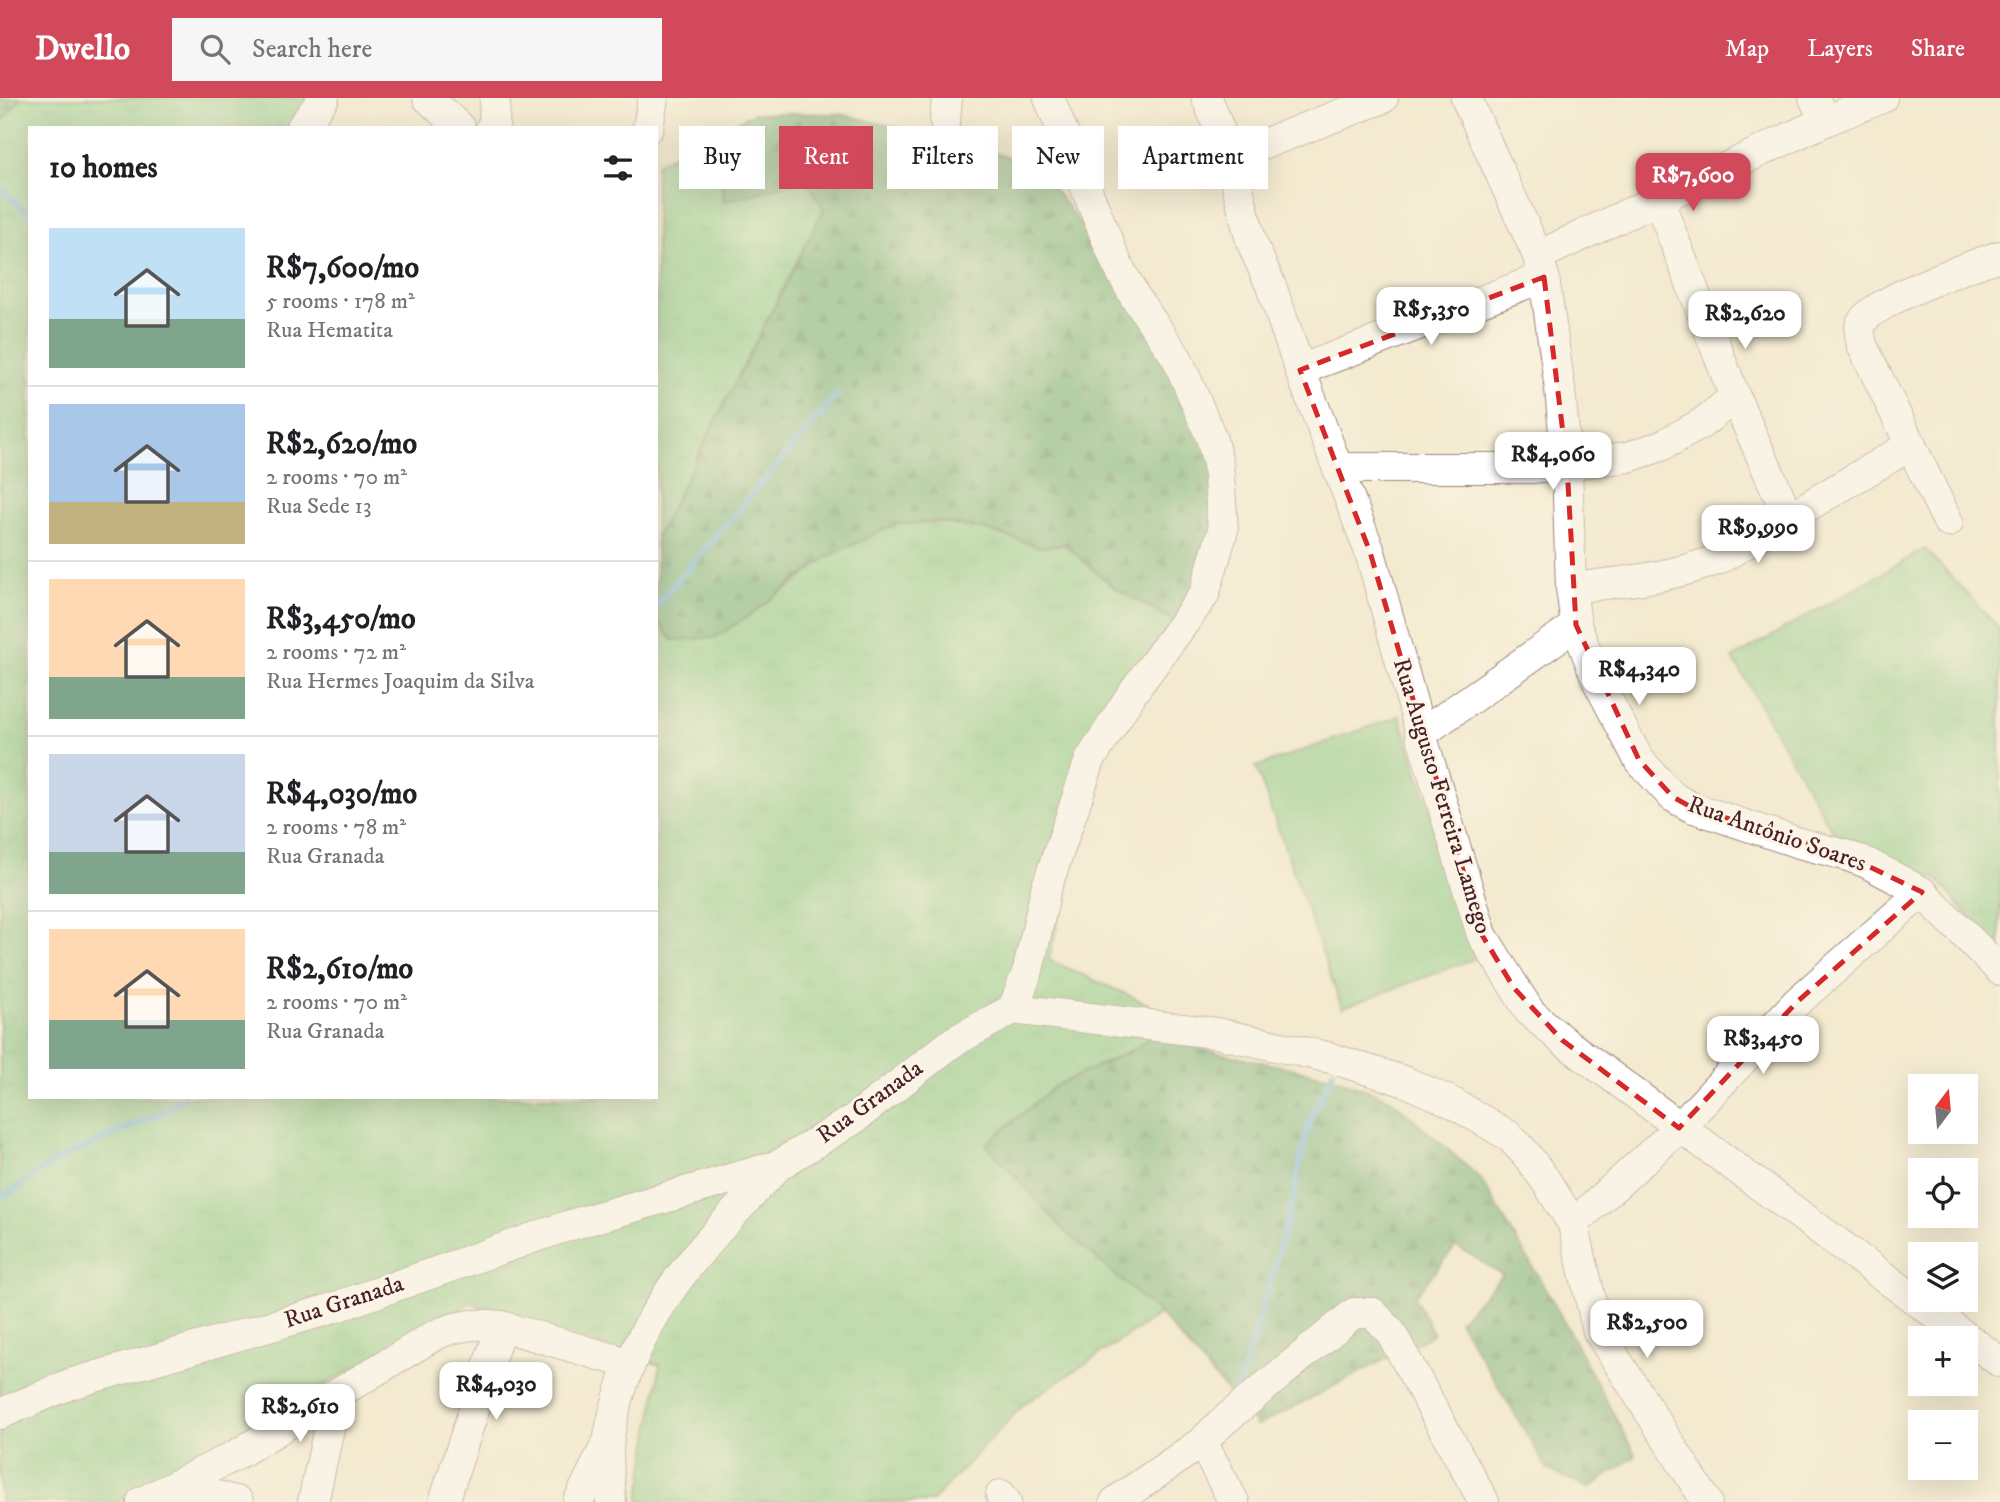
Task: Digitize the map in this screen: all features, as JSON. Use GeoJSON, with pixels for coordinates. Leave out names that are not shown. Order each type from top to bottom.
{"type":"FeatureCollection","features":[{"type":"Feature","properties":{"kind":"street"},"geometry":{"type":"LineString","coordinates":[[303,126],[324,98]]}},
{"type":"Feature","properties":{"kind":"street"},"geometry":{"type":"LineString","coordinates":[[428,98],[458,126]]}},
{"type":"Feature","properties":{"kind":"street"},"geometry":{"type":"LineString","coordinates":[[648,126],[653,98]]}},
{"type":"Feature","properties":{"kind":"street"},"geometry":{"type":"LineString","coordinates":[[1049,98],[1117,264],[1135,297],[1177,358],[1211,437],[1218,463],[1223,505],[1221,540],[1205,596],[1127,701],[1090,760],[1046,889],[1028,970],[1013,1009],[1216,1033],[1331,1058],[1406,1082],[1453,1103],[1509,1136],[1539,1172],[1573,1224],[1598,1331],[1707,1502]]}},
{"type":"Feature","properties":{"kind":"street","name":"Rua Augusto Ferreira Lamego"},"geometry":{"type":"LineString","coordinates":[[1207,98],[1218,126]]}},
{"type":"Feature","properties":{"kind":"street"},"geometry":{"type":"LineString","coordinates":[[1268,142],[1383,98]]}},
{"type":"Feature","properties":{"kind":"street","name":"Rua Antônio Soares"},"geometry":{"type":"LineString","coordinates":[[1466,98],[1541,267],[1560,389],[1567,466],[1571,588],[1576,625],[1598,682],[1639,760],[1673,797],[1691,807],[1856,859],[1922,892],[2000,970]]}},
{"type":"Feature","properties":{"kind":"street"},"geometry":{"type":"LineString","coordinates":[[1300,370],[1541,267],[1819,110],[1882,98]]}},
{"type":"Feature","properties":{"kind":"street","name":"Rua Augusto Ferreira Lamego"},"geometry":{"type":"LineString","coordinates":[[1238,189],[1251,241],[1271,286],[1300,370],[1370,552],[1421,734],[1482,935],[1514,988],[1530,1012],[1562,1040],[2000,1362]]}},
{"type":"Feature","properties":{"kind":"street"},"geometry":{"type":"LineString","coordinates":[[1659,201],[1735,397],[1789,518]]}},
{"type":"Feature","properties":{"kind":"street"},"geometry":{"type":"LineString","coordinates":[[1948,522],[1862,345],[1861,324],[1867,314],[1893,299],[1962,269],[2000,256]]}},
{"type":"Feature","properties":{"kind":"street"},"geometry":{"type":"LineString","coordinates":[[1338,468],[1532,468],[1628,457],[1661,446],[1701,424],[1735,397]]}},
{"type":"Feature","properties":{"kind":"street"},"geometry":{"type":"LineString","coordinates":[[1571,588],[1660,577],[1689,571],[1719,559],[1911,445]]}},
{"type":"Feature","properties":{"kind":"street"},"geometry":{"type":"LineString","coordinates":[[1421,734],[1576,625]]}},
{"type":"Feature","properties":{"kind":"street"},"geometry":{"type":"LineString","coordinates":[[1573,1224],[1679,1128],[1797,1002],[1922,892]]}},
{"type":"Feature","properties":{"kind":"street","name":"Rua Granada"},"geometry":{"type":"LineString","coordinates":[[0,1414],[70,1384],[327,1310],[567,1226],[779,1165],[854,1119],[953,1042],[1013,1009]]}},
{"type":"Feature","properties":{"kind":"street"},"geometry":{"type":"LineString","coordinates":[[611,1502],[608,1440],[614,1410],[630,1364],[660,1303],[697,1252],[779,1165]]}},
{"type":"Feature","properties":{"kind":"street"},"geometry":{"type":"LineString","coordinates":[[1115,1502],[1211,1433],[1354,1313],[1373,1313],[1390,1331],[1484,1502]]}},
{"type":"Feature","properties":{"kind":"street"},"geometry":{"type":"LineString","coordinates":[[142,1502],[236,1455],[435,1335],[467,1324],[500,1326],[630,1364]]}},
{"type":"Feature","properties":{"kind":"street"},"geometry":{"type":"LineString","coordinates":[[444,1502],[500,1326]]}},
{"type":"Feature","properties":{"kind":"street"},"geometry":{"type":"LineString","coordinates":[[313,1502],[336,1396]]}},
{"type":"Feature","properties":{"kind":"street"},"geometry":{"type":"LineString","coordinates":[[1211,1433],[1234,1502]]}},
{"type":"Feature","properties":{"kind":"street"},"geometry":{"type":"LineString","coordinates":[[578,1502],[608,1440]]}},
{"type":"Feature","properties":{"kind":"street"},"geometry":{"type":"LineString","coordinates":[[176,1485],[238,1502]]}},
{"type":"Feature","properties":{"kind":"highlighted area"},"geometry":{"type":"Polygon","coordinates":[[[1544,277],[1567,466],[1576,625],[1639,760],[1673,797],[1691,807],[1845,855],[1922,892],[1797,1002],[1679,1128],[1562,1040],[1514,988],[1482,935],[1370,552],[1300,370],[1544,277]]]}},
{"type":"Feature","properties":{"kind":"green space"},"geometry":{"type":"Polygon","coordinates":[[[0,98],[21,98],[0,124],[0,98]]]}},
{"type":"Feature","properties":{"kind":"green space"},"geometry":{"type":"Polygon","coordinates":[[[21,98],[313,98],[315,126],[28,126],[28,1099],[658,1099],[658,622],[673,640],[792,586],[827,557],[895,524],[939,522],[987,530],[1041,547],[1064,544],[1115,588],[1184,626],[1099,747],[1049,960],[1148,1004],[1149,1038],[1140,1046],[1055,1086],[1159,1315],[1024,1404],[931,1502],[639,1502],[660,1365],[470,1303],[117,1502],[0,1502],[0,124],[21,98]]]}},
{"type":"Feature","properties":{"kind":"green space"},"geometry":{"type":"Polygon","coordinates":[[[754,113],[841,114],[891,126],[887,126],[887,189],[998,189],[998,154],[1012,159],[1012,189],[1054,189],[1166,336],[1232,508],[1184,626],[1115,588],[1064,544],[1041,547],[987,530],[939,522],[895,524],[827,557],[753,613],[714,638],[673,640],[658,622],[658,534],[824,209],[812,189],[873,189],[873,126],[779,126],[779,186],[723,202],[722,189],[765,189],[765,126],[729,126],[754,113]]]}},
{"type":"Feature","properties":{"kind":"green space"},"geometry":{"type":"Polygon","coordinates":[[[679,152],[679,189],[722,189],[723,202],[779,186],[779,189],[812,189],[824,209],[658,534],[658,163],[679,152]]]}},
{"type":"Feature","properties":{"kind":"green space"},"geometry":{"type":"Polygon","coordinates":[[[1925,549],[2000,629],[2000,953],[1938,880],[1833,832],[1733,658],[1925,549]]]}},
{"type":"Feature","properties":{"kind":"green space"},"geometry":{"type":"Polygon","coordinates":[[[1400,716],[1477,958],[1342,1008],[1256,767],[1400,716]]]}},
{"type":"Feature","properties":{"kind":"green space"},"geometry":{"type":"Polygon","coordinates":[[[1149,1038],[1336,1078],[1391,1099],[1480,1178],[1552,1300],[1636,1456],[1589,1488],[1548,1470],[1459,1321],[1503,1275],[1456,1246],[1414,1297],[1434,1334],[1257,1426],[1159,1313],[1065,1231],[986,1144],[1055,1086],[1133,1050],[1149,1038]]]}},
{"type":"Feature","properties":{"kind":"waterway"},"geometry":{"type":"LineString","coordinates":[[0,189],[28,213]]}},
{"type":"Feature","properties":{"kind":"waterway"},"geometry":{"type":"LineString","coordinates":[[658,604],[838,394]]}},
{"type":"Feature","properties":{"kind":"waterway"},"geometry":{"type":"LineString","coordinates":[[1230,1398],[1239,1384],[1274,1269],[1312,1116],[1333,1071]]}},
{"type":"Feature","properties":{"kind":"waterway"},"geometry":{"type":"LineString","coordinates":[[0,1199],[55,1161],[167,1110],[181,1099]]}}]}
